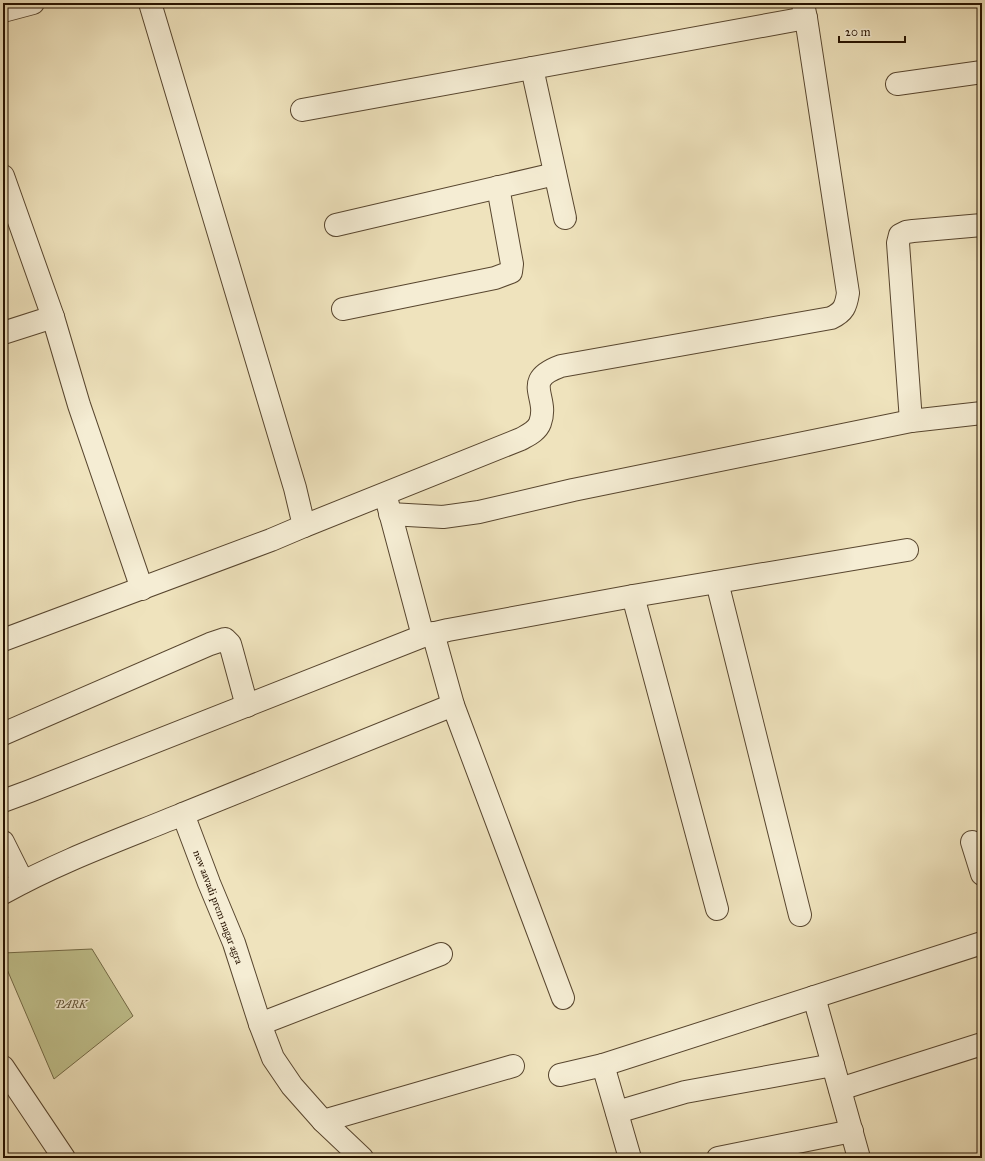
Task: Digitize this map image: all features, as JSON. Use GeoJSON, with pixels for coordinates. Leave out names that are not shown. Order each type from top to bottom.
{"type":"FeatureCollection","features":[{"type":"Feature","properties":{"kind":"street"},"geometry":{"type":"LineString","coordinates":[[3,11],[33,3]]}},
{"type":"Feature","properties":{"kind":"street"},"geometry":{"type":"LineString","coordinates":[[150,3],[292,480],[304,526]]}},
{"type":"Feature","properties":{"kind":"street"},"geometry":{"type":"LineString","coordinates":[[3,640],[271,540],[521,439],[532,433],[540,424],[542,410],[538,387],[541,378],[550,370],[561,366],[831,318],[839,314],[846,304],[848,293],[804,10],[532,68],[302,110]]}},
{"type":"Feature","properties":{"kind":"street"},"geometry":{"type":"LineString","coordinates":[[532,68],[565,218]]}},
{"type":"Feature","properties":{"kind":"street"},"geometry":{"type":"LineString","coordinates":[[897,84],[982,72]]}},
{"type":"Feature","properties":{"kind":"street"},"geometry":{"type":"LineString","coordinates":[[336,225],[555,174]]}},
{"type":"Feature","properties":{"kind":"street"},"geometry":{"type":"LineString","coordinates":[[3,176],[52,317],[79,406],[142,589]]}},
{"type":"Feature","properties":{"kind":"street"},"geometry":{"type":"LineString","coordinates":[[343,310],[495,278],[511,272],[512,264],[498,187]]}},
{"type":"Feature","properties":{"kind":"street"},"geometry":{"type":"LineString","coordinates":[[911,421],[898,243],[900,236],[906,232],[913,231],[982,225]]}},
{"type":"Feature","properties":{"kind":"street"},"geometry":{"type":"LineString","coordinates":[[3,334],[52,317]]}},
{"type":"Feature","properties":{"kind":"street"},"geometry":{"type":"LineString","coordinates":[[390,514],[443,517],[479,512],[573,490],[911,421],[982,413]]}},
{"type":"Feature","properties":{"kind":"street"},"geometry":{"type":"LineString","coordinates":[[385,494],[428,635],[563,998]]}},
{"type":"Feature","properties":{"kind":"street"},"geometry":{"type":"LineString","coordinates":[[3,801],[428,635],[632,596],[907,550]]}},
{"type":"Feature","properties":{"kind":"street"},"geometry":{"type":"LineString","coordinates":[[717,582],[800,915]]}},
{"type":"Feature","properties":{"kind":"street"},"geometry":{"type":"LineString","coordinates":[[632,596],[717,909]]}},
{"type":"Feature","properties":{"kind":"street"},"geometry":{"type":"LineString","coordinates":[[3,734],[214,642],[225,639],[230,644],[247,706]]}},
{"type":"Feature","properties":{"kind":"street"},"geometry":{"type":"LineString","coordinates":[[3,893],[23,882],[78,857],[453,705]]}},
{"type":"Feature","properties":{"kind":"street","name":"new aavadi prem nagar agra"},"geometry":{"type":"LineString","coordinates":[[183,814],[234,943],[260,1024],[273,1058],[292,1086],[323,1121],[362,1158]]}},
{"type":"Feature","properties":{"kind":"street"},"geometry":{"type":"LineString","coordinates":[[3,842],[23,882]]}},
{"type":"Feature","properties":{"kind":"street"},"geometry":{"type":"LineString","coordinates":[[972,842],[982,874]]}},
{"type":"Feature","properties":{"kind":"street"},"geometry":{"type":"LineString","coordinates":[[560,1075],[603,1065],[982,944]]}},
{"type":"Feature","properties":{"kind":"street"},"geometry":{"type":"LineString","coordinates":[[260,1024],[441,954]]}},
{"type":"Feature","properties":{"kind":"street"},"geometry":{"type":"LineString","coordinates":[[814,997],[859,1158]]}},
{"type":"Feature","properties":{"kind":"street"},"geometry":{"type":"LineString","coordinates":[[840,1089],[982,1044]]}},
{"type":"Feature","properties":{"kind":"street"},"geometry":{"type":"LineString","coordinates":[[603,1065],[630,1158]]}},
{"type":"Feature","properties":{"kind":"street"},"geometry":{"type":"LineString","coordinates":[[617,1112],[685,1092],[833,1065]]}},
{"type":"Feature","properties":{"kind":"street"},"geometry":{"type":"LineString","coordinates":[[323,1121],[514,1066]]}},
{"type":"Feature","properties":{"kind":"street"},"geometry":{"type":"LineString","coordinates":[[3,1067],[64,1158]]}},
{"type":"Feature","properties":{"kind":"street"},"geometry":{"type":"LineString","coordinates":[[718,1158],[852,1130]]}},
{"type":"Feature","properties":{"kind":"green space","name":"PARK"},"geometry":{"type":"Polygon","coordinates":[[[92,949],[133,1016],[54,1079],[3,960],[3,953],[92,949]]]}}]}
